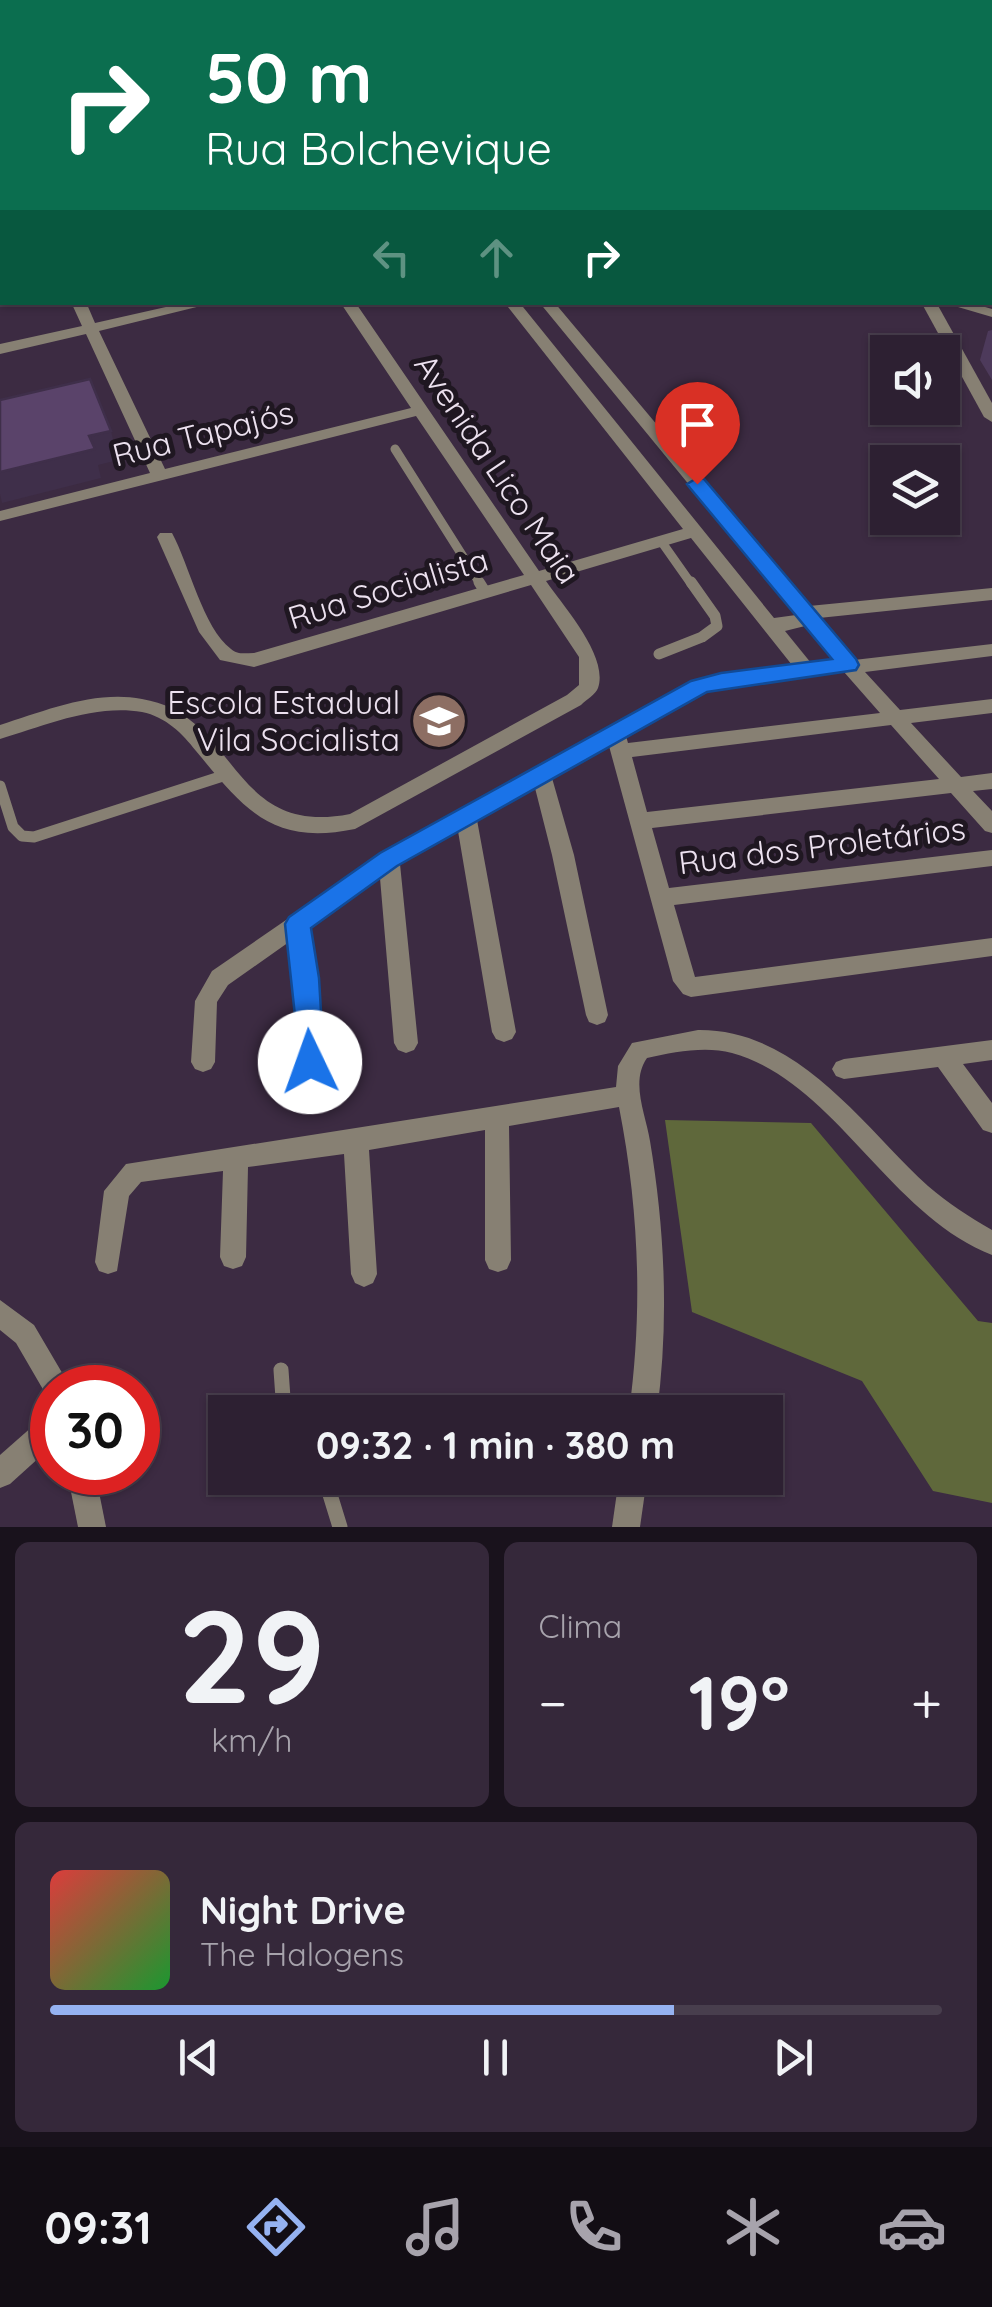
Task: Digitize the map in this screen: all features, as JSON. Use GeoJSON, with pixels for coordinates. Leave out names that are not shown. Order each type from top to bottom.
{"type":"FeatureCollection","features":[{"type":"Feature","properties":{"kind":"street"},"geometry":{"type":"LineString","coordinates":[[79,305],[160,476]]}},
{"type":"Feature","properties":{"kind":"street"},"geometry":{"type":"LineString","coordinates":[[0,350],[197,305]]}},
{"type":"Feature","properties":{"kind":"street","name":"Avenida Lico Maia"},"geometry":{"type":"LineString","coordinates":[[229,774],[262,812],[284,824],[335,828],[355,822],[574,700],[589,687],[592,671],[588,656],[349,305]]}},
{"type":"Feature","properties":{"kind":"street"},"geometry":{"type":"LineString","coordinates":[[513,305],[806,670]]}},
{"type":"Feature","properties":{"kind":"street"},"geometry":{"type":"LineString","coordinates":[[548,305],[849,666],[992,825]]}},
{"type":"Feature","properties":{"kind":"street"},"geometry":{"type":"LineString","coordinates":[[930,305],[992,416]]}},
{"type":"Feature","properties":{"kind":"street"},"geometry":{"type":"LineString","coordinates":[[960,305],[992,313]]}},
{"type":"Feature","properties":{"kind":"street"},"geometry":{"type":"LineString","coordinates":[[562,365],[581,363],[589,354]]}},
{"type":"Feature","properties":{"kind":"street"},"geometry":{"type":"LineString","coordinates":[[574,380],[591,374],[607,376]]}},
{"type":"Feature","properties":{"kind":"street","name":"Rua Tapajós"},"geometry":{"type":"LineString","coordinates":[[0,516],[420,410]]}},
{"type":"Feature","properties":{"kind":"street","name":"Rua Socialista"},"geometry":{"type":"LineString","coordinates":[[166,537],[222,653],[235,660],[254,660],[661,541],[700,539],[728,545],[742,537]]}},
{"type":"Feature","properties":{"kind":"street"},"geometry":{"type":"LineString","coordinates":[[725,570],[742,562],[762,561]]}},
{"type":"Feature","properties":{"kind":"street"},"geometry":{"type":"LineString","coordinates":[[806,613],[992,594]]}},
{"type":"Feature","properties":{"kind":"street"},"geometry":{"type":"LineString","coordinates":[[769,624],[793,625],[804,619],[806,613]]}},
{"type":"Feature","properties":{"kind":"street"},"geometry":{"type":"LineString","coordinates":[[203,1062],[210,990],[241,961],[389,860],[541,774],[618,742],[699,686],[992,650]]}},
{"type":"Feature","properties":{"kind":"street"},"geometry":{"type":"LineString","coordinates":[[0,732],[95,706],[132,703],[173,714],[229,774]]}},
{"type":"Feature","properties":{"kind":"street"},"geometry":{"type":"LineString","coordinates":[[618,742],[992,706]]}},
{"type":"Feature","properties":{"kind":"street"},"geometry":{"type":"LineString","coordinates":[[618,742],[684,982],[690,987],[992,947]]}},
{"type":"Feature","properties":{"kind":"street"},"geometry":{"type":"LineString","coordinates":[[541,774],[563,855],[597,1014]]}},
{"type":"Feature","properties":{"kind":"street"},"geometry":{"type":"LineString","coordinates":[[641,821],[992,782]]}},
{"type":"Feature","properties":{"kind":"street"},"geometry":{"type":"LineString","coordinates":[[466,817],[504,1032]]}},
{"type":"Feature","properties":{"kind":"street","name":"Rua dos Proletários"},"geometry":{"type":"LineString","coordinates":[[660,898],[992,858]]}},
{"type":"Feature","properties":{"kind":"street"},"geometry":{"type":"LineString","coordinates":[[389,860],[406,1043]]}},
{"type":"Feature","properties":{"kind":"street"},"geometry":{"type":"LineString","coordinates":[[298,924],[306,978],[310,1062]]}},
{"type":"Feature","properties":{"kind":"street"},"geometry":{"type":"LineString","coordinates":[[644,1395],[649,1321],[648,1206],[626,1078],[629,1064],[640,1050],[706,1040],[730,1042],[756,1052],[801,1079],[924,1198],[992,1244]]}},
{"type":"Feature","properties":{"kind":"street"},"geometry":{"type":"LineString","coordinates":[[844,1069],[992,1050]]}},
{"type":"Feature","properties":{"kind":"street"},"geometry":{"type":"LineString","coordinates":[[944,1056],[992,1122]]}},
{"type":"Feature","properties":{"kind":"street"},"geometry":{"type":"LineString","coordinates":[[108,1262],[117,1191],[135,1172],[630,1095]]}},
{"type":"Feature","properties":{"kind":"street"},"geometry":{"type":"LineString","coordinates":[[497,1118],[498,1260]]}},
{"type":"Feature","properties":{"kind":"street"},"geometry":{"type":"LineString","coordinates":[[356,1140],[364,1274]]}},
{"type":"Feature","properties":{"kind":"street"},"geometry":{"type":"LineString","coordinates":[[233,1256],[236,1158]]}},
{"type":"Feature","properties":{"kind":"street"},"geometry":{"type":"LineString","coordinates":[[0,1313],[24,1334],[44,1365]]}},
{"type":"Feature","properties":{"kind":"street"},"geometry":{"type":"LineString","coordinates":[[0,1474],[30,1447]]}},
{"type":"Feature","properties":{"kind":"street"},"geometry":{"type":"LineString","coordinates":[[86,1495],[92,1527]]}},
{"type":"Feature","properties":{"kind":"street"},"geometry":{"type":"LineString","coordinates":[[626,1527],[631,1495]]}},
{"type":"Feature","properties":{"kind":"lane"},"geometry":{"type":"LineString","coordinates":[[395,449],[484,590]]}},
{"type":"Feature","properties":{"kind":"lane"},"geometry":{"type":"LineString","coordinates":[[659,654],[702,637],[717,626],[715,616],[661,541]]}},
{"type":"Feature","properties":{"kind":"lane"},"geometry":{"type":"LineString","coordinates":[[0,786],[12,827],[22,836],[34,837],[229,774]]}},
{"type":"Feature","properties":{"kind":"lane"},"geometry":{"type":"LineString","coordinates":[[280,1370],[282,1395]]}},
{"type":"Feature","properties":{"kind":"lane"},"geometry":{"type":"LineString","coordinates":[[331,1495],[340,1527]]}},
{"type":"Feature","properties":{"kind":"green space"},"geometry":{"type":"Polygon","coordinates":[[[665,1120],[811,1123],[978,1321],[992,1323],[992,1503],[933,1491],[862,1381],[692,1312],[665,1120]]]}},
{"type":"Feature","properties":{"kind":"building"},"geometry":{"type":"Polygon","coordinates":[[[90,379],[111,431],[89,436],[95,449],[0,472],[0,400],[90,379]]]}},
{"type":"Feature","properties":{"kind":"place","name":"Escola Estadual Vila Socialista"},"geometry":{"type":"Point","coordinates":[439,721]}},
{"type":"Feature","properties":{"kind":"route"},"geometry":{"type":"LineString","coordinates":[[310,1062],[306,978],[298,924],[362,876],[699,686],[848,665],[697,484]]}}]}
